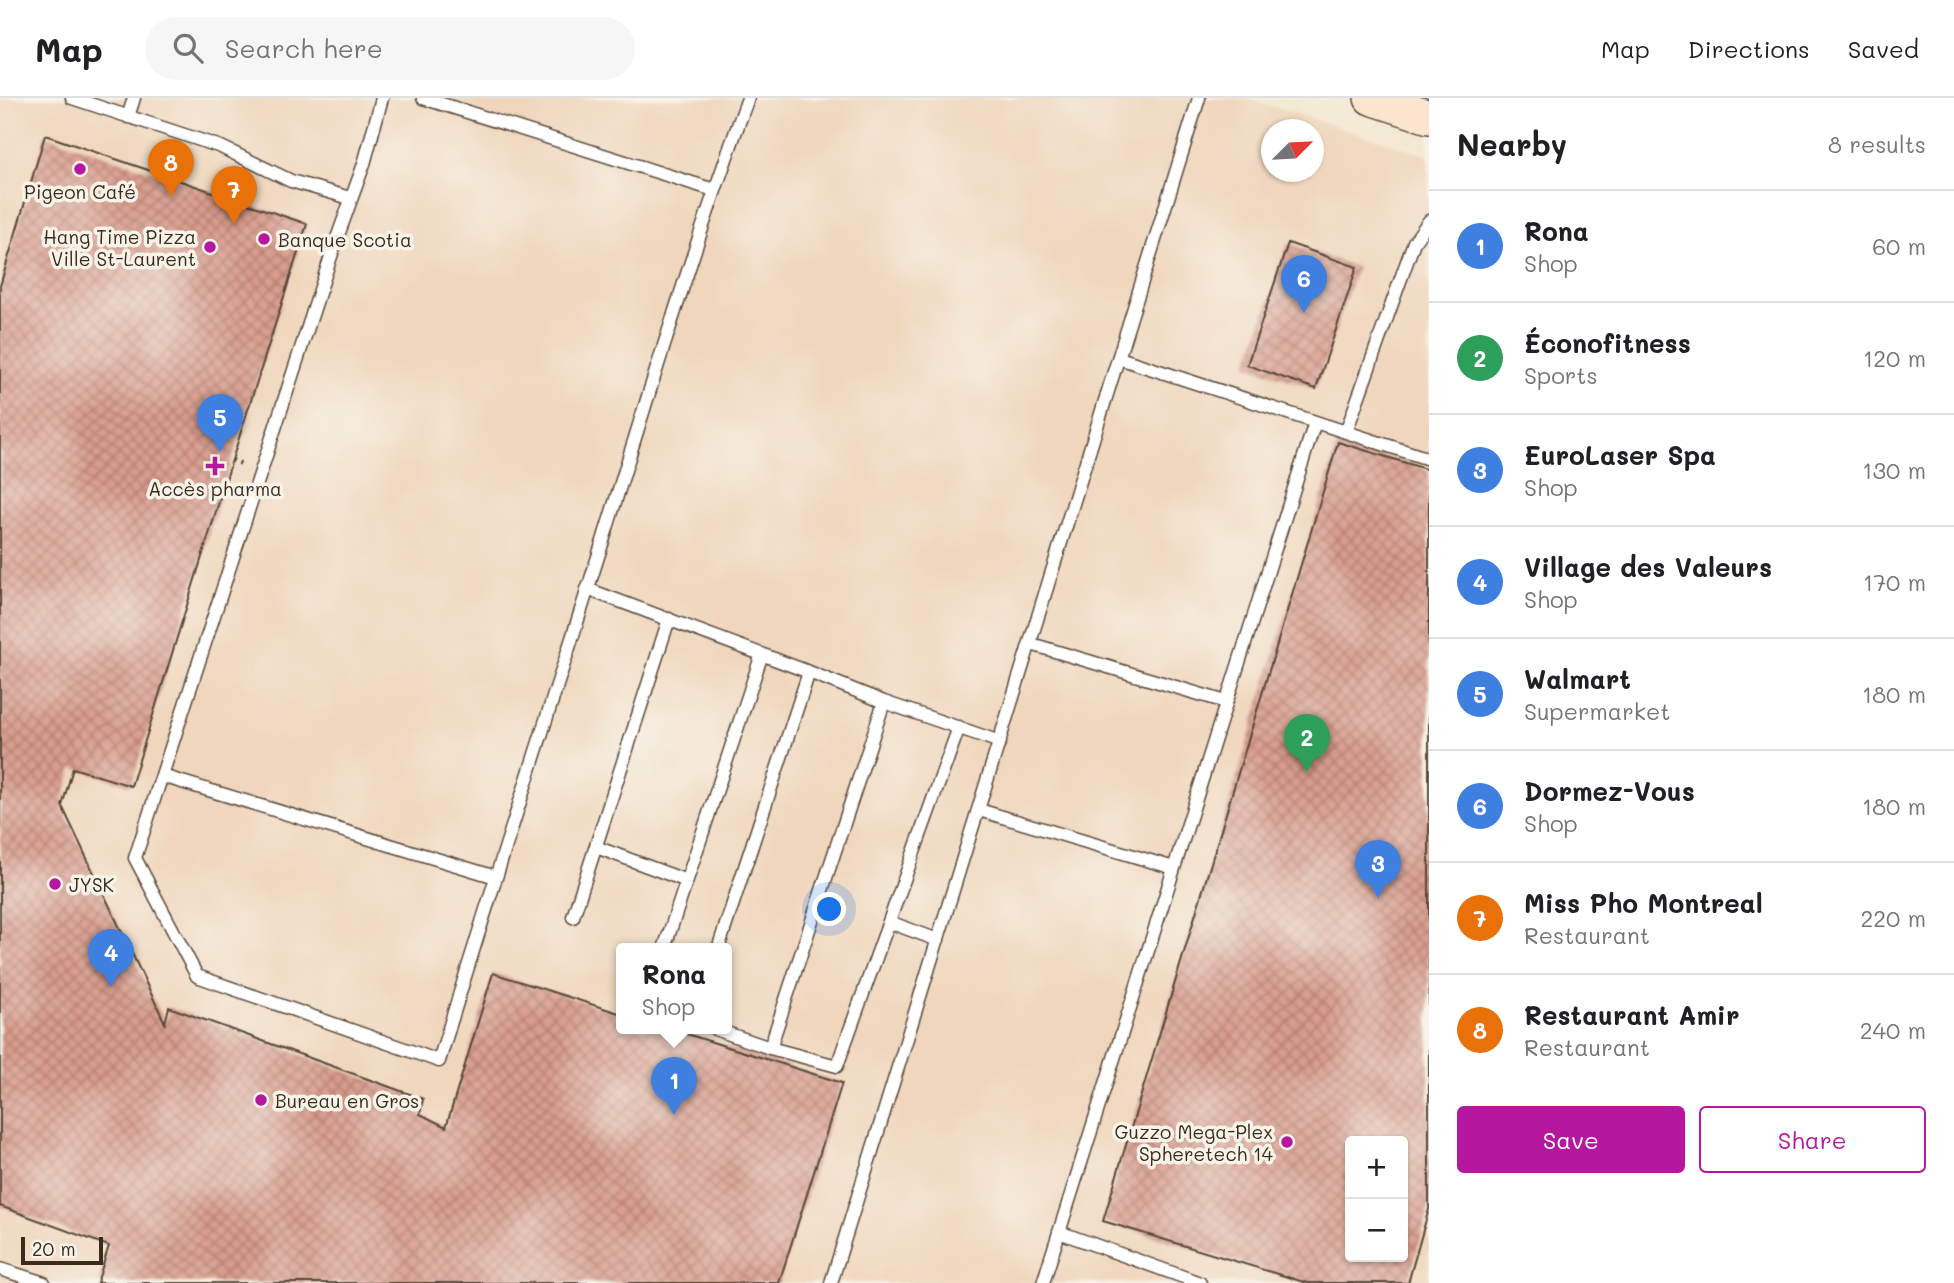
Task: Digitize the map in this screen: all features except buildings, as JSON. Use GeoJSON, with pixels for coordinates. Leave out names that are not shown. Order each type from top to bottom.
{"type":"FeatureCollection","features":[{"type":"Feature","properties":{"kind":"main road"},"geometry":{"type":"LineString","coordinates":[[1371,98],[1429,117]]}},
{"type":"Feature","properties":{"kind":"lane"},"geometry":{"type":"LineString","coordinates":[[72,98],[221,147],[291,181],[350,198]]}},
{"type":"Feature","properties":{"kind":"lane"},"geometry":{"type":"LineString","coordinates":[[128,117],[134,98]]}},
{"type":"Feature","properties":{"kind":"lane"},"geometry":{"type":"LineString","coordinates":[[382,98],[364,164],[350,198],[135,858],[197,976],[439,1061],[714,190],[748,98]]}},
{"type":"Feature","properties":{"kind":"lane"},"geometry":{"type":"LineString","coordinates":[[423,98],[714,190]]}},
{"type":"Feature","properties":{"kind":"lane"},"geometry":{"type":"LineString","coordinates":[[831,1283],[1199,98]]}},
{"type":"Feature","properties":{"kind":"lane"},"geometry":{"type":"LineString","coordinates":[[1346,432],[1413,242],[1429,221]]}},
{"type":"Feature","properties":{"kind":"lane"},"geometry":{"type":"LineString","coordinates":[[1119,358],[1429,459]]}},
{"type":"Feature","properties":{"kind":"lane"},"geometry":{"type":"LineString","coordinates":[[1043,1283],[1315,422]]}},
{"type":"Feature","properties":{"kind":"lane"},"geometry":{"type":"LineString","coordinates":[[587,589],[809,671],[884,702],[1000,742]]}},
{"type":"Feature","properties":{"kind":"lane"},"geometry":{"type":"LineString","coordinates":[[573,917],[669,619]]}},
{"type":"Feature","properties":{"kind":"lane"},"geometry":{"type":"LineString","coordinates":[[1031,644],[1226,702]]}},
{"type":"Feature","properties":{"kind":"lane"},"geometry":{"type":"LineString","coordinates":[[666,943],[762,654]]}},
{"type":"Feature","properties":{"kind":"lane"},"geometry":{"type":"LineString","coordinates":[[720,943],[809,671]]}},
{"type":"Feature","properties":{"kind":"lane"},"geometry":{"type":"LineString","coordinates":[[770,1048],[884,702]]}},
{"type":"Feature","properties":{"kind":"lane"},"geometry":{"type":"LineString","coordinates":[[729,1034],[837,1066],[959,727]]}},
{"type":"Feature","properties":{"kind":"lane"},"geometry":{"type":"LineString","coordinates":[[162,776],[496,877]]}},
{"type":"Feature","properties":{"kind":"lane"},"geometry":{"type":"LineString","coordinates":[[979,810],[1174,867]]}},
{"type":"Feature","properties":{"kind":"lane"},"geometry":{"type":"LineString","coordinates":[[596,847],[687,881]]}},
{"type":"Feature","properties":{"kind":"lane"},"geometry":{"type":"LineString","coordinates":[[889,922],[938,940]]}},
{"type":"Feature","properties":{"kind":"lane"},"geometry":{"type":"LineString","coordinates":[[1059,1232],[1200,1283]]}},
{"type":"Feature","properties":{"kind":"lane"},"geometry":{"type":"LineString","coordinates":[[0,1269],[44,1283]]}},
{"type":"Feature","properties":{"kind":"shaded area"},"geometry":{"type":"Polygon","coordinates":[[[0,98],[1247,98],[1313,119],[1261,119],[1261,182],[1324,182],[1324,123],[1429,156],[1429,1283],[0,1283],[0,98]]]}},
{"type":"Feature","properties":{"kind":"place","name":"Pigeon Café"},"geometry":{"type":"Point","coordinates":[80,169]}},
{"type":"Feature","properties":{"kind":"place","name":"Restaurant Amir"},"geometry":{"type":"Point","coordinates":[171,197]}},
{"type":"Feature","properties":{"kind":"place","name":"Miss Pho Montreal"},"geometry":{"type":"Point","coordinates":[234,224]}},
{"type":"Feature","properties":{"kind":"place","name":"Banque Scotia"},"geometry":{"type":"Point","coordinates":[264,239]}},
{"type":"Feature","properties":{"kind":"place","name":"Hang Time Pizza Ville St-Laurent"},"geometry":{"type":"Point","coordinates":[210,247]}},
{"type":"Feature","properties":{"kind":"place","name":"Dormez-Vous"},"geometry":{"type":"Point","coordinates":[1304,313]}},
{"type":"Feature","properties":{"kind":"place","name":"Walmart"},"geometry":{"type":"Point","coordinates":[220,452]}},
{"type":"Feature","properties":{"kind":"place","name":"Accès pharma"},"geometry":{"type":"Point","coordinates":[215,466]}},
{"type":"Feature","properties":{"kind":"place","name":"Éconofitness"},"geometry":{"type":"Point","coordinates":[1307,772]}},
{"type":"Feature","properties":{"kind":"place","name":"JYSK"},"geometry":{"type":"Point","coordinates":[55,884]}},
{"type":"Feature","properties":{"kind":"place","name":"EuroLaser Spa"},"geometry":{"type":"Point","coordinates":[1378,898]}},
{"type":"Feature","properties":{"kind":"place","name":"Village des Valeurs"},"geometry":{"type":"Point","coordinates":[111,987]}},
{"type":"Feature","properties":{"kind":"place","name":"Bureau en Gros"},"geometry":{"type":"Point","coordinates":[261,1100]}},
{"type":"Feature","properties":{"kind":"place","name":"Rona"},"geometry":{"type":"Point","coordinates":[674,1115]}},
{"type":"Feature","properties":{"kind":"place","name":"Guzzo Mega-Plex Spheretech 14"},"geometry":{"type":"Point","coordinates":[1287,1142]}}]}
